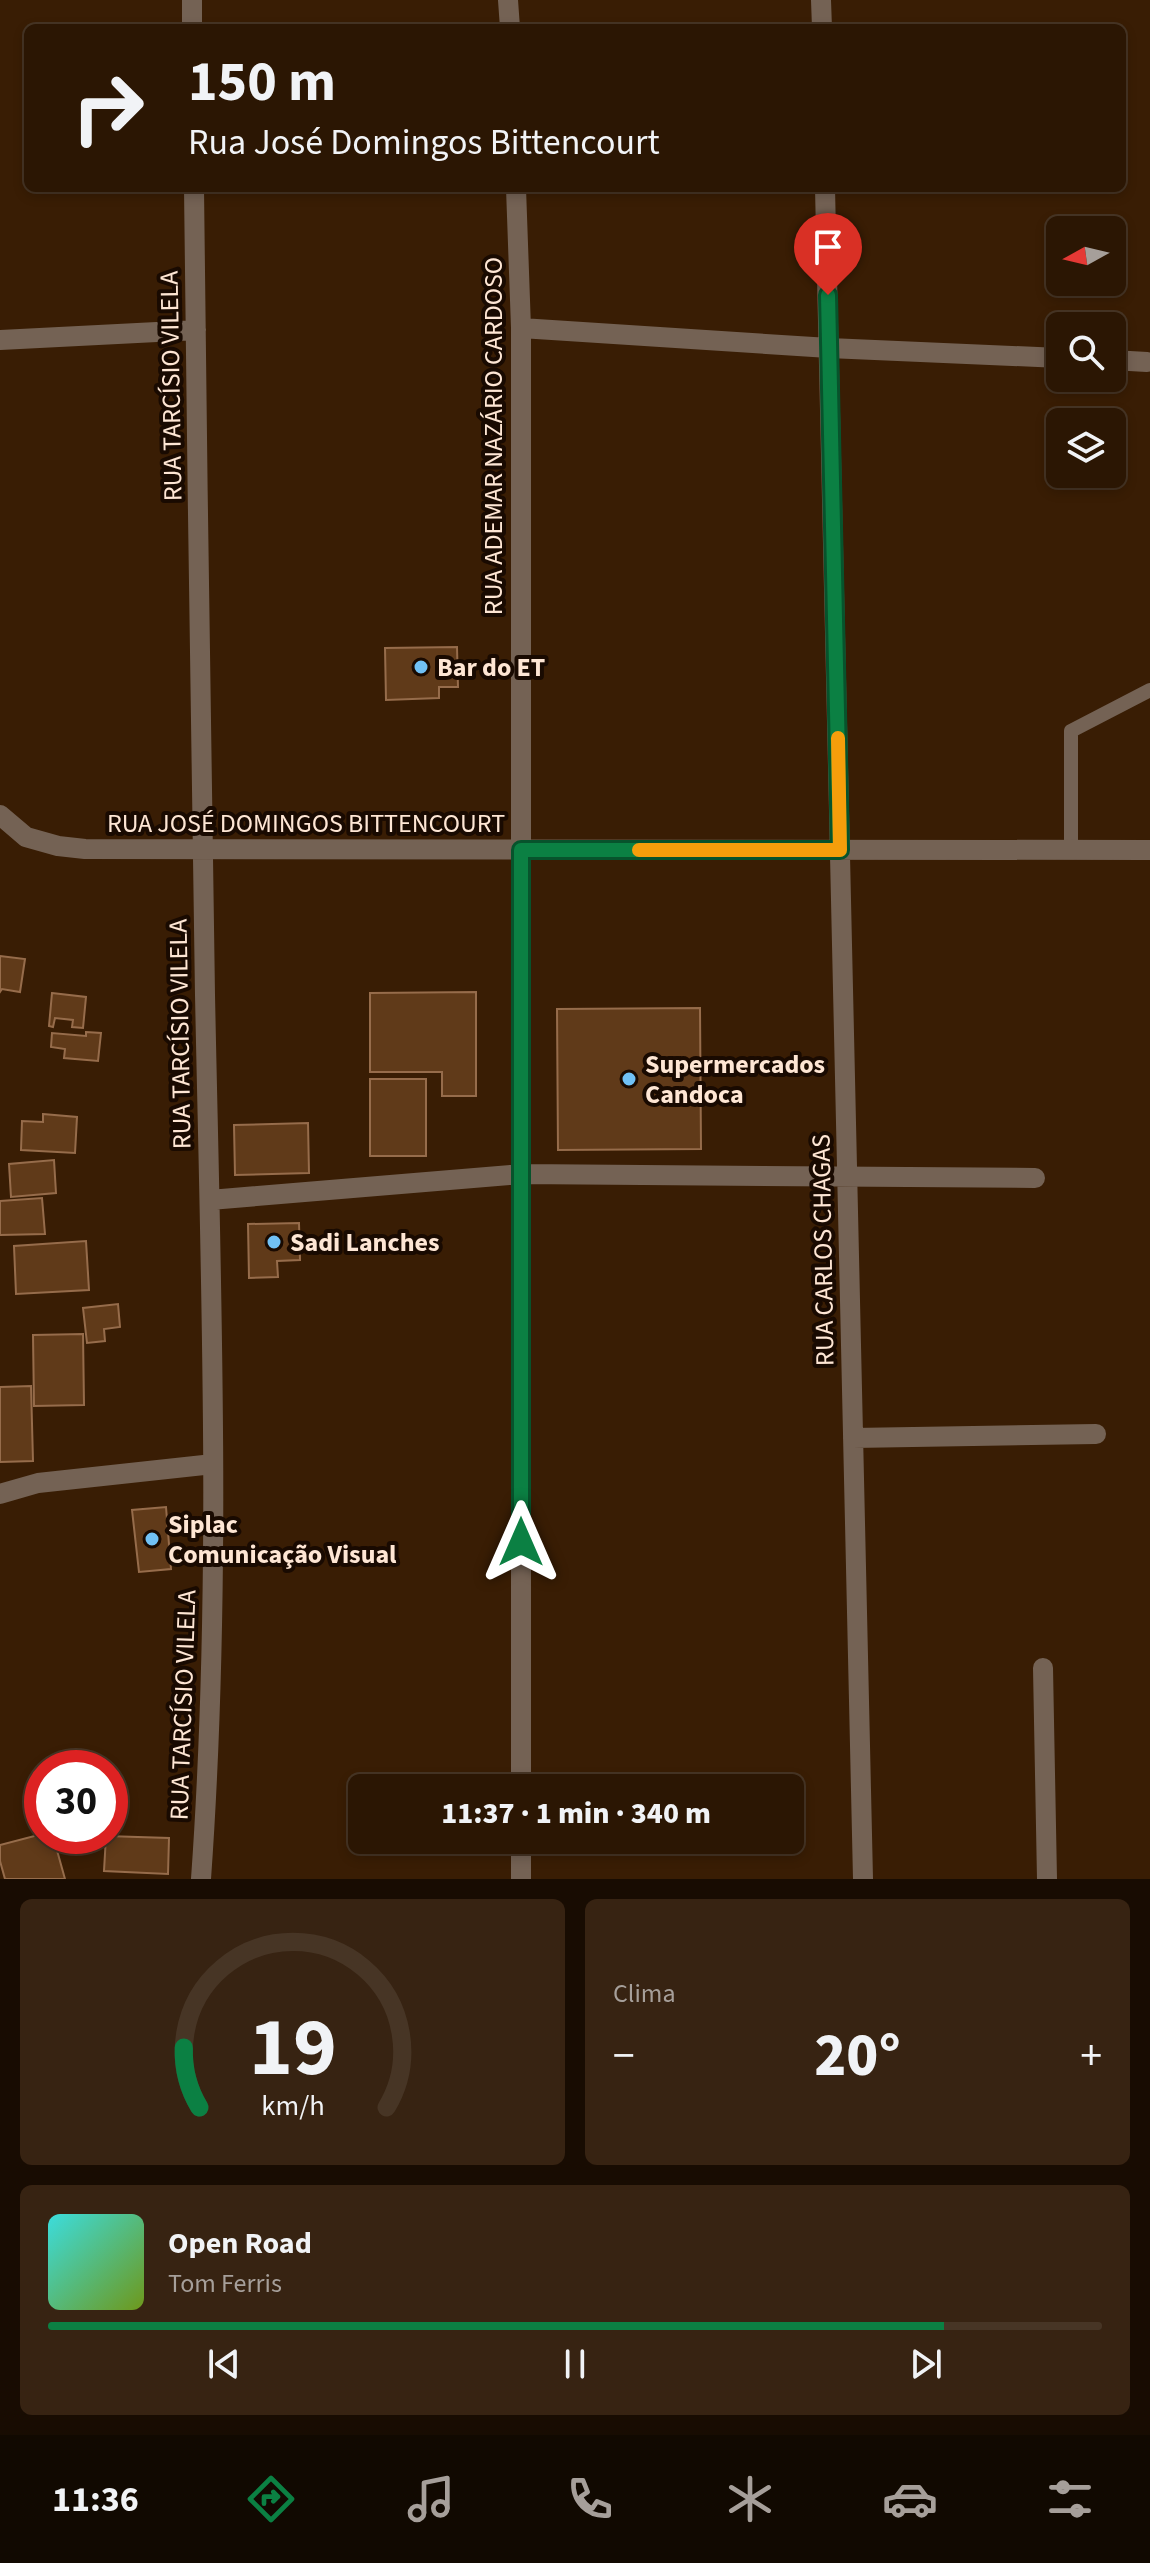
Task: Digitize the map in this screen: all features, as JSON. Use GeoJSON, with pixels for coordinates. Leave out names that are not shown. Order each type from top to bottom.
{"type":"FeatureCollection","features":[{"type":"Feature","properties":{"kind":"street"},"geometry":{"type":"LineString","coordinates":[[192,0],[192,24]]}},
{"type":"Feature","properties":{"kind":"street"},"geometry":{"type":"LineString","coordinates":[[508,0],[510,24]]}},
{"type":"Feature","properties":{"kind":"street"},"geometry":{"type":"LineString","coordinates":[[821,0],[822,24]]}},
{"type":"Feature","properties":{"kind":"street","name":"RUA TARCÍSIO VILELA"},"geometry":{"type":"LineString","coordinates":[[194,192],[213,1464],[211,1678],[201,1879]]}},
{"type":"Feature","properties":{"kind":"street","name":"RUA ADEMAR NAZÁRIO CARDOSO"},"geometry":{"type":"LineString","coordinates":[[516,192],[521,328],[521,1774]]}},
{"type":"Feature","properties":{"kind":"street","name":"RUA CARLOS CHAGAS"},"geometry":{"type":"LineString","coordinates":[[825,192],[863,1879]]}},
{"type":"Feature","properties":{"kind":"street"},"geometry":{"type":"LineString","coordinates":[[521,328],[829,348],[1046,357]]}},
{"type":"Feature","properties":{"kind":"street"},"geometry":{"type":"LineString","coordinates":[[0,340],[196,330]]}},
{"type":"Feature","properties":{"kind":"street"},"geometry":{"type":"LineString","coordinates":[[1126,361],[1147,362]]}},
{"type":"Feature","properties":{"kind":"street","name":"RUA JOSÉ DOMINGOS BITTENCOURT"},"geometry":{"type":"LineString","coordinates":[[0,815],[26,837],[58,846],[85,849],[1150,850]]}},
{"type":"Feature","properties":{"kind":"street"},"geometry":{"type":"LineString","coordinates":[[210,1200],[521,1174],[1035,1178]]}},
{"type":"Feature","properties":{"kind":"street"},"geometry":{"type":"LineString","coordinates":[[853,1438],[1096,1434]]}},
{"type":"Feature","properties":{"kind":"street"},"geometry":{"type":"LineString","coordinates":[[0,1494],[38,1483],[213,1464]]}},
{"type":"Feature","properties":{"kind":"street"},"geometry":{"type":"LineString","coordinates":[[1043,1668],[1047,1879]]}},
{"type":"Feature","properties":{"kind":"street"},"geometry":{"type":"LineString","coordinates":[[521,1854],[521,1879]]}},
{"type":"Feature","properties":{"kind":"lane"},"geometry":{"type":"LineString","coordinates":[[1071,850],[1071,731],[1150,690]]}},
{"type":"Feature","properties":{"kind":"building","name":"Bar do ET"},"geometry":{"type":"Polygon","coordinates":[[[457,647],[458,687],[439,687],[439,698],[386,700],[385,648],[457,647]]]}},
{"type":"Feature","properties":{"kind":"building"},"geometry":{"type":"Polygon","coordinates":[[[0,956],[25,959],[20,992],[2,989],[0,992],[0,956]]]}},
{"type":"Feature","properties":{"kind":"building"},"geometry":{"type":"Polygon","coordinates":[[[476,992],[476,1096],[442,1096],[442,1072],[370,1072],[370,993],[476,992]]]}},
{"type":"Feature","properties":{"kind":"building"},"geometry":{"type":"Polygon","coordinates":[[[52,993],[86,997],[83,1028],[72,1027],[73,1020],[55,1018],[53,1027],[49,1026],[52,993]]]}},
{"type":"Feature","properties":{"kind":"building","name":"Supermercados Candoca"},"geometry":{"type":"Polygon","coordinates":[[[700,1008],[701,1149],[558,1150],[557,1009],[700,1008]]]}},
{"type":"Feature","properties":{"kind":"building"},"geometry":{"type":"Polygon","coordinates":[[[86,1032],[101,1033],[98,1061],[64,1058],[65,1049],[51,1047],[52,1033],[86,1036],[86,1032]]]}},
{"type":"Feature","properties":{"kind":"building"},"geometry":{"type":"Polygon","coordinates":[[[370,1079],[426,1079],[426,1156],[370,1156],[370,1079]]]}},
{"type":"Feature","properties":{"kind":"building"},"geometry":{"type":"Polygon","coordinates":[[[43,1114],[77,1117],[75,1153],[21,1150],[22,1121],[43,1122],[43,1114]]]}},
{"type":"Feature","properties":{"kind":"building"},"geometry":{"type":"Polygon","coordinates":[[[308,1123],[309,1173],[235,1175],[234,1125],[308,1123]]]}},
{"type":"Feature","properties":{"kind":"building"},"geometry":{"type":"Polygon","coordinates":[[[54,1160],[56,1193],[11,1197],[9,1164],[54,1160]]]}},
{"type":"Feature","properties":{"kind":"building"},"geometry":{"type":"Polygon","coordinates":[[[42,1198],[45,1234],[0,1235],[0,1201],[42,1198]]]}},
{"type":"Feature","properties":{"kind":"building","name":"Sadi Lanches"},"geometry":{"type":"Polygon","coordinates":[[[299,1223],[300,1260],[277,1261],[278,1277],[249,1278],[248,1224],[299,1223]]]}},
{"type":"Feature","properties":{"kind":"building"},"geometry":{"type":"Polygon","coordinates":[[[86,1241],[89,1290],[16,1294],[14,1246],[86,1241]]]}},
{"type":"Feature","properties":{"kind":"building"},"geometry":{"type":"Polygon","coordinates":[[[118,1304],[120,1327],[104,1329],[105,1341],[87,1343],[83,1308],[118,1304]]]}},
{"type":"Feature","properties":{"kind":"building"},"geometry":{"type":"Polygon","coordinates":[[[83,1334],[84,1405],[34,1406],[33,1335],[83,1334]]]}},
{"type":"Feature","properties":{"kind":"building"},"geometry":{"type":"Polygon","coordinates":[[[31,1386],[33,1461],[0,1462],[0,1387],[31,1386]]]}},
{"type":"Feature","properties":{"kind":"building","name":"Siplac Comunicação Visual"},"geometry":{"type":"Polygon","coordinates":[[[166,1507],[171,1569],[139,1572],[132,1510],[166,1507]]]}},
{"type":"Feature","properties":{"kind":"building"},"geometry":{"type":"Polygon","coordinates":[[[128,1837],[169,1838],[168,1874],[104,1871],[105,1854],[128,1854],[128,1837]]]}},
{"type":"Feature","properties":{"kind":"building"},"geometry":{"type":"Polygon","coordinates":[[[24,1839],[24,1854],[58,1854],[65,1879],[5,1879],[0,1845],[24,1839]]]}},
{"type":"Feature","properties":{"kind":"slow traffic"},"geometry":{"type":"LineString","coordinates":[[639,850],[840,850],[838,738]]}},
{"type":"Feature","properties":{"kind":"place","name":"Bar do ET"},"geometry":{"type":"Point","coordinates":[421,667]}},
{"type":"Feature","properties":{"kind":"place","name":"Supermercados Candoca"},"geometry":{"type":"Point","coordinates":[629,1079]}},
{"type":"Feature","properties":{"kind":"place","name":"Sadi Lanches"},"geometry":{"type":"Point","coordinates":[274,1242]}},
{"type":"Feature","properties":{"kind":"place","name":"Siplac Comunicação Visual"},"geometry":{"type":"Point","coordinates":[152,1539]}},
{"type":"Feature","properties":{"kind":"route"},"geometry":{"type":"LineString","coordinates":[[521,1542],[521,850],[840,850],[828,295]]}}]}
